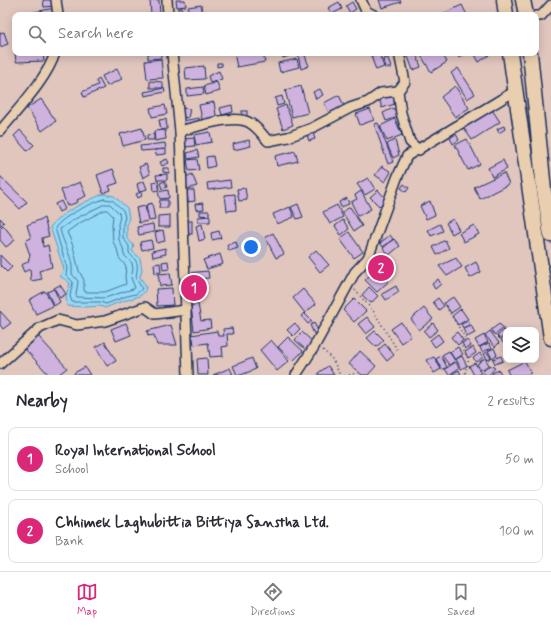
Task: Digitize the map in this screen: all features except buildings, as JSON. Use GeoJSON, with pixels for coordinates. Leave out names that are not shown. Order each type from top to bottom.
{"type":"FeatureCollection","features":[{"type":"Feature","properties":{"kind":"highway"},"geometry":{"type":"LineString","coordinates":[[504,0],[506,12]]}},
{"type":"Feature","properties":{"kind":"highway"},"geometry":{"type":"LineString","coordinates":[[523,0],[525,12]]}},
{"type":"Feature","properties":{"kind":"highway"},"geometry":{"type":"LineString","coordinates":[[510,56],[551,338]]}},
{"type":"Feature","properties":{"kind":"highway"},"geometry":{"type":"LineString","coordinates":[[530,56],[548,190],[551,235]]}},
{"type":"Feature","properties":{"kind":"street"},"geometry":{"type":"LineString","coordinates":[[56,0],[58,12]]}},
{"type":"Feature","properties":{"kind":"street"},"geometry":{"type":"LineString","coordinates":[[167,0],[168,12]]}},
{"type":"Feature","properties":{"kind":"street"},"geometry":{"type":"LineString","coordinates":[[361,0],[366,11],[368,12]]}},
{"type":"Feature","properties":{"kind":"street"},"geometry":{"type":"LineString","coordinates":[[539,16],[541,16],[551,6]]}},
{"type":"Feature","properties":{"kind":"street"},"geometry":{"type":"LineString","coordinates":[[0,131],[33,91],[52,63],[54,56]]}},
{"type":"Feature","properties":{"kind":"street"},"geometry":{"type":"LineString","coordinates":[[172,56],[180,131],[188,375]]}},
{"type":"Feature","properties":{"kind":"street"},"geometry":{"type":"LineString","coordinates":[[400,56],[405,82],[398,91],[400,113],[410,142],[419,150]]}},
{"type":"Feature","properties":{"kind":"street"},"geometry":{"type":"LineString","coordinates":[[180,131],[208,123],[242,120],[250,123],[268,141],[312,128],[350,108],[368,102],[381,93],[398,91]]}},
{"type":"Feature","properties":{"kind":"street"},"geometry":{"type":"LineString","coordinates":[[296,375],[314,347],[355,272],[368,258],[397,178],[407,156],[515,91]]}},
{"type":"Feature","properties":{"kind":"street"},"geometry":{"type":"LineString","coordinates":[[0,364],[40,328],[58,320],[77,325],[105,321],[145,307],[155,314],[186,310]]}},
{"type":"Feature","properties":{"kind":"path"},"geometry":{"type":"LineString","coordinates":[[348,284],[374,312],[398,351]]}},
{"type":"Feature","properties":{"kind":"path"},"geometry":{"type":"LineString","coordinates":[[448,310],[466,339],[461,343],[462,350],[469,360],[469,364],[465,371],[466,375]]}},
{"type":"Feature","properties":{"kind":"path"},"geometry":{"type":"LineString","coordinates":[[314,347],[325,350],[333,360],[340,375]]}},
{"type":"Feature","properties":{"kind":"path"},"geometry":{"type":"LineString","coordinates":[[349,375],[356,374]]}},
{"type":"Feature","properties":{"kind":"water"},"geometry":{"type":"Polygon","coordinates":[[[103,194],[114,196],[127,208],[129,217],[127,225],[127,238],[134,246],[132,251],[140,258],[142,270],[140,277],[146,287],[141,295],[105,308],[100,306],[67,306],[66,296],[70,283],[60,276],[64,269],[50,227],[61,216],[103,194]]]}},
{"type":"Feature","properties":{"kind":"place","name":"Chhimek Laghubittia Bittiya Sanstha Ltd."},"geometry":{"type":"Point","coordinates":[381,268]}},
{"type":"Feature","properties":{"kind":"place","name":"Royal International School"},"geometry":{"type":"Point","coordinates":[194,288]}}]}
